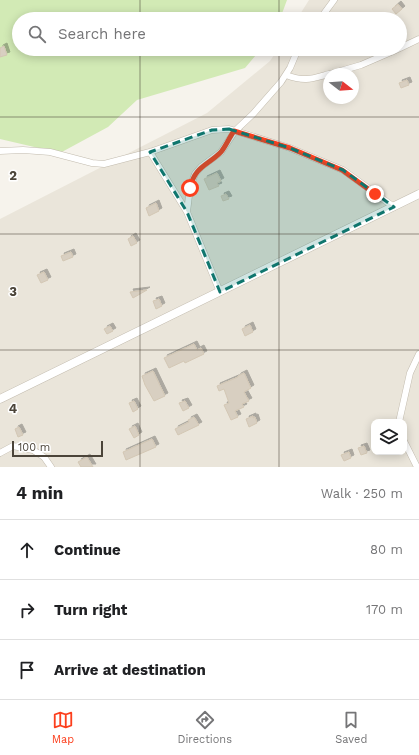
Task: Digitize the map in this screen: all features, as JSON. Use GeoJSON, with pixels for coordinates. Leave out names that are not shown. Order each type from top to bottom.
{"type":"FeatureCollection","features":[{"type":"Feature","properties":{"kind":"street"},"geometry":{"type":"LineString","coordinates":[[325,12],[334,0]]}},
{"type":"Feature","properties":{"kind":"street"},"geometry":{"type":"LineString","coordinates":[[407,45],[419,39]]}},
{"type":"Feature","properties":{"kind":"street"},"geometry":{"type":"LineString","coordinates":[[187,212],[190,188],[195,174],[201,167],[221,152],[234,131],[253,114],[286,75],[295,56]]}},
{"type":"Feature","properties":{"kind":"street"},"geometry":{"type":"LineString","coordinates":[[351,68],[382,56]]}},
{"type":"Feature","properties":{"kind":"street"},"geometry":{"type":"LineString","coordinates":[[286,75],[305,80],[323,76]]}},
{"type":"Feature","properties":{"kind":"street"},"geometry":{"type":"LineString","coordinates":[[0,152],[23,150],[50,152],[100,164],[150,152],[212,130],[223,128],[290,148],[342,170],[394,207]]}},
{"type":"Feature","properties":{"kind":"street"},"geometry":{"type":"LineString","coordinates":[[150,152],[187,212],[220,292]]}},
{"type":"Feature","properties":{"kind":"street"},"geometry":{"type":"LineString","coordinates":[[0,399],[419,194]]}},
{"type":"Feature","properties":{"kind":"street"},"geometry":{"type":"LineString","coordinates":[[400,419],[410,374],[419,354]]}},
{"type":"Feature","properties":{"kind":"street"},"geometry":{"type":"LineString","coordinates":[[0,453],[12,446],[33,450],[44,457],[51,467]]}},
{"type":"Feature","properties":{"kind":"street"},"geometry":{"type":"LineString","coordinates":[[407,446],[417,467]]}},
{"type":"Feature","properties":{"kind":"highlighted area"},"geometry":{"type":"Polygon","coordinates":[[[229,129],[290,148],[343,170],[394,207],[220,292],[187,212],[150,152],[212,130],[229,129]]]}},
{"type":"Feature","properties":{"kind":"shaded area"},"geometry":{"type":"Polygon","coordinates":[[[309,0],[419,0],[419,467],[0,467],[0,219],[207,113],[270,61],[273,56],[407,56],[407,12],[301,12],[309,0]]]}},
{"type":"Feature","properties":{"kind":"green space"},"geometry":{"type":"Polygon","coordinates":[[[0,0],[287,0],[283,12],[12,12],[12,56],[255,56],[245,68],[137,100],[108,127],[60,153],[0,139],[0,0]]]}},
{"type":"Feature","properties":{"kind":"building"},"geometry":{"type":"Polygon","coordinates":[[[398,4],[402,9],[398,12],[394,12],[392,9],[398,4]]]}},
{"type":"Feature","properties":{"kind":"building"},"geometry":{"type":"Polygon","coordinates":[[[4,46],[7,55],[0,57],[0,48],[4,46]]]}},
{"type":"Feature","properties":{"kind":"building"},"geometry":{"type":"Polygon","coordinates":[[[407,80],[409,85],[401,88],[399,83],[407,80]]]}},
{"type":"Feature","properties":{"kind":"building"},"geometry":{"type":"Polygon","coordinates":[[[217,173],[221,181],[217,183],[219,186],[209,190],[204,179],[217,173]]]}},
{"type":"Feature","properties":{"kind":"building"},"geometry":{"type":"Polygon","coordinates":[[[226,194],[229,199],[223,201],[221,196],[226,194]]]}},
{"type":"Feature","properties":{"kind":"building"},"geometry":{"type":"Polygon","coordinates":[[[156,203],[159,211],[149,216],[146,208],[156,203]]]}},
{"type":"Feature","properties":{"kind":"building"},"geometry":{"type":"Polygon","coordinates":[[[133,236],[137,243],[131,246],[128,239],[133,236]]]}},
{"type":"Feature","properties":{"kind":"building"},"geometry":{"type":"Polygon","coordinates":[[[71,252],[73,257],[63,261],[61,256],[71,252]]]}},
{"type":"Feature","properties":{"kind":"building"},"geometry":{"type":"Polygon","coordinates":[[[44,272],[48,280],[41,283],[37,275],[44,272]]]}},
{"type":"Feature","properties":{"kind":"building"},"geometry":{"type":"Polygon","coordinates":[[[147,290],[133,298],[130,292],[147,290]]]}},
{"type":"Feature","properties":{"kind":"building"},"geometry":{"type":"Polygon","coordinates":[[[159,299],[162,306],[156,309],[153,301],[159,299]]]}},
{"type":"Feature","properties":{"kind":"building"},"geometry":{"type":"Polygon","coordinates":[[[250,325],[253,332],[245,336],[242,329],[250,325]]]}},
{"type":"Feature","properties":{"kind":"building"},"geometry":{"type":"Polygon","coordinates":[[[110,326],[113,331],[107,334],[104,329],[110,326]]]}},
{"type":"Feature","properties":{"kind":"building"},"geometry":{"type":"Polygon","coordinates":[[[194,344],[197,350],[201,348],[204,354],[185,363],[184,361],[169,368],[164,358],[194,344]]]}},
{"type":"Feature","properties":{"kind":"building"},"geometry":{"type":"Polygon","coordinates":[[[153,371],[165,396],[154,401],[142,376],[153,371]]]}},
{"type":"Feature","properties":{"kind":"building"},"geometry":{"type":"Polygon","coordinates":[[[244,373],[251,388],[244,392],[249,401],[242,404],[244,407],[235,411],[238,417],[231,420],[224,405],[229,403],[224,389],[219,391],[217,386],[244,373]]]}},
{"type":"Feature","properties":{"kind":"building"},"geometry":{"type":"Polygon","coordinates":[[[134,401],[138,409],[133,412],[129,403],[134,401]]]}},
{"type":"Feature","properties":{"kind":"building"},"geometry":{"type":"Polygon","coordinates":[[[185,401],[189,408],[183,411],[179,403],[185,401]]]}},
{"type":"Feature","properties":{"kind":"building"},"geometry":{"type":"Polygon","coordinates":[[[253,416],[253,418],[255,417],[257,423],[249,427],[246,419],[253,416]]]}},
{"type":"Feature","properties":{"kind":"building"},"geometry":{"type":"Polygon","coordinates":[[[194,417],[199,425],[178,435],[175,429],[189,422],[188,420],[194,417]]]}},
{"type":"Feature","properties":{"kind":"building"},"geometry":{"type":"Polygon","coordinates":[[[135,426],[139,435],[134,438],[129,429],[135,426]]]}},
{"type":"Feature","properties":{"kind":"building"},"geometry":{"type":"Polygon","coordinates":[[[19,427],[23,435],[18,437],[15,429],[19,427]]]}},
{"type":"Feature","properties":{"kind":"building"},"geometry":{"type":"Polygon","coordinates":[[[152,439],[156,447],[126,460],[123,452],[152,439]]]}},
{"type":"Feature","properties":{"kind":"building"},"geometry":{"type":"Polygon","coordinates":[[[364,446],[367,453],[361,455],[358,448],[364,446]]]}},
{"type":"Feature","properties":{"kind":"building"},"geometry":{"type":"Polygon","coordinates":[[[349,452],[351,458],[344,461],[341,455],[349,452]]]}},
{"type":"Feature","properties":{"kind":"building"},"geometry":{"type":"Polygon","coordinates":[[[87,457],[93,467],[81,467],[78,462],[87,457]]]}},
{"type":"Feature","properties":{"kind":"route"},"geometry":{"type":"LineString","coordinates":[[190,188],[193,178],[198,170],[221,152],[234,131],[290,148],[342,170],[375,194]]}}]}
